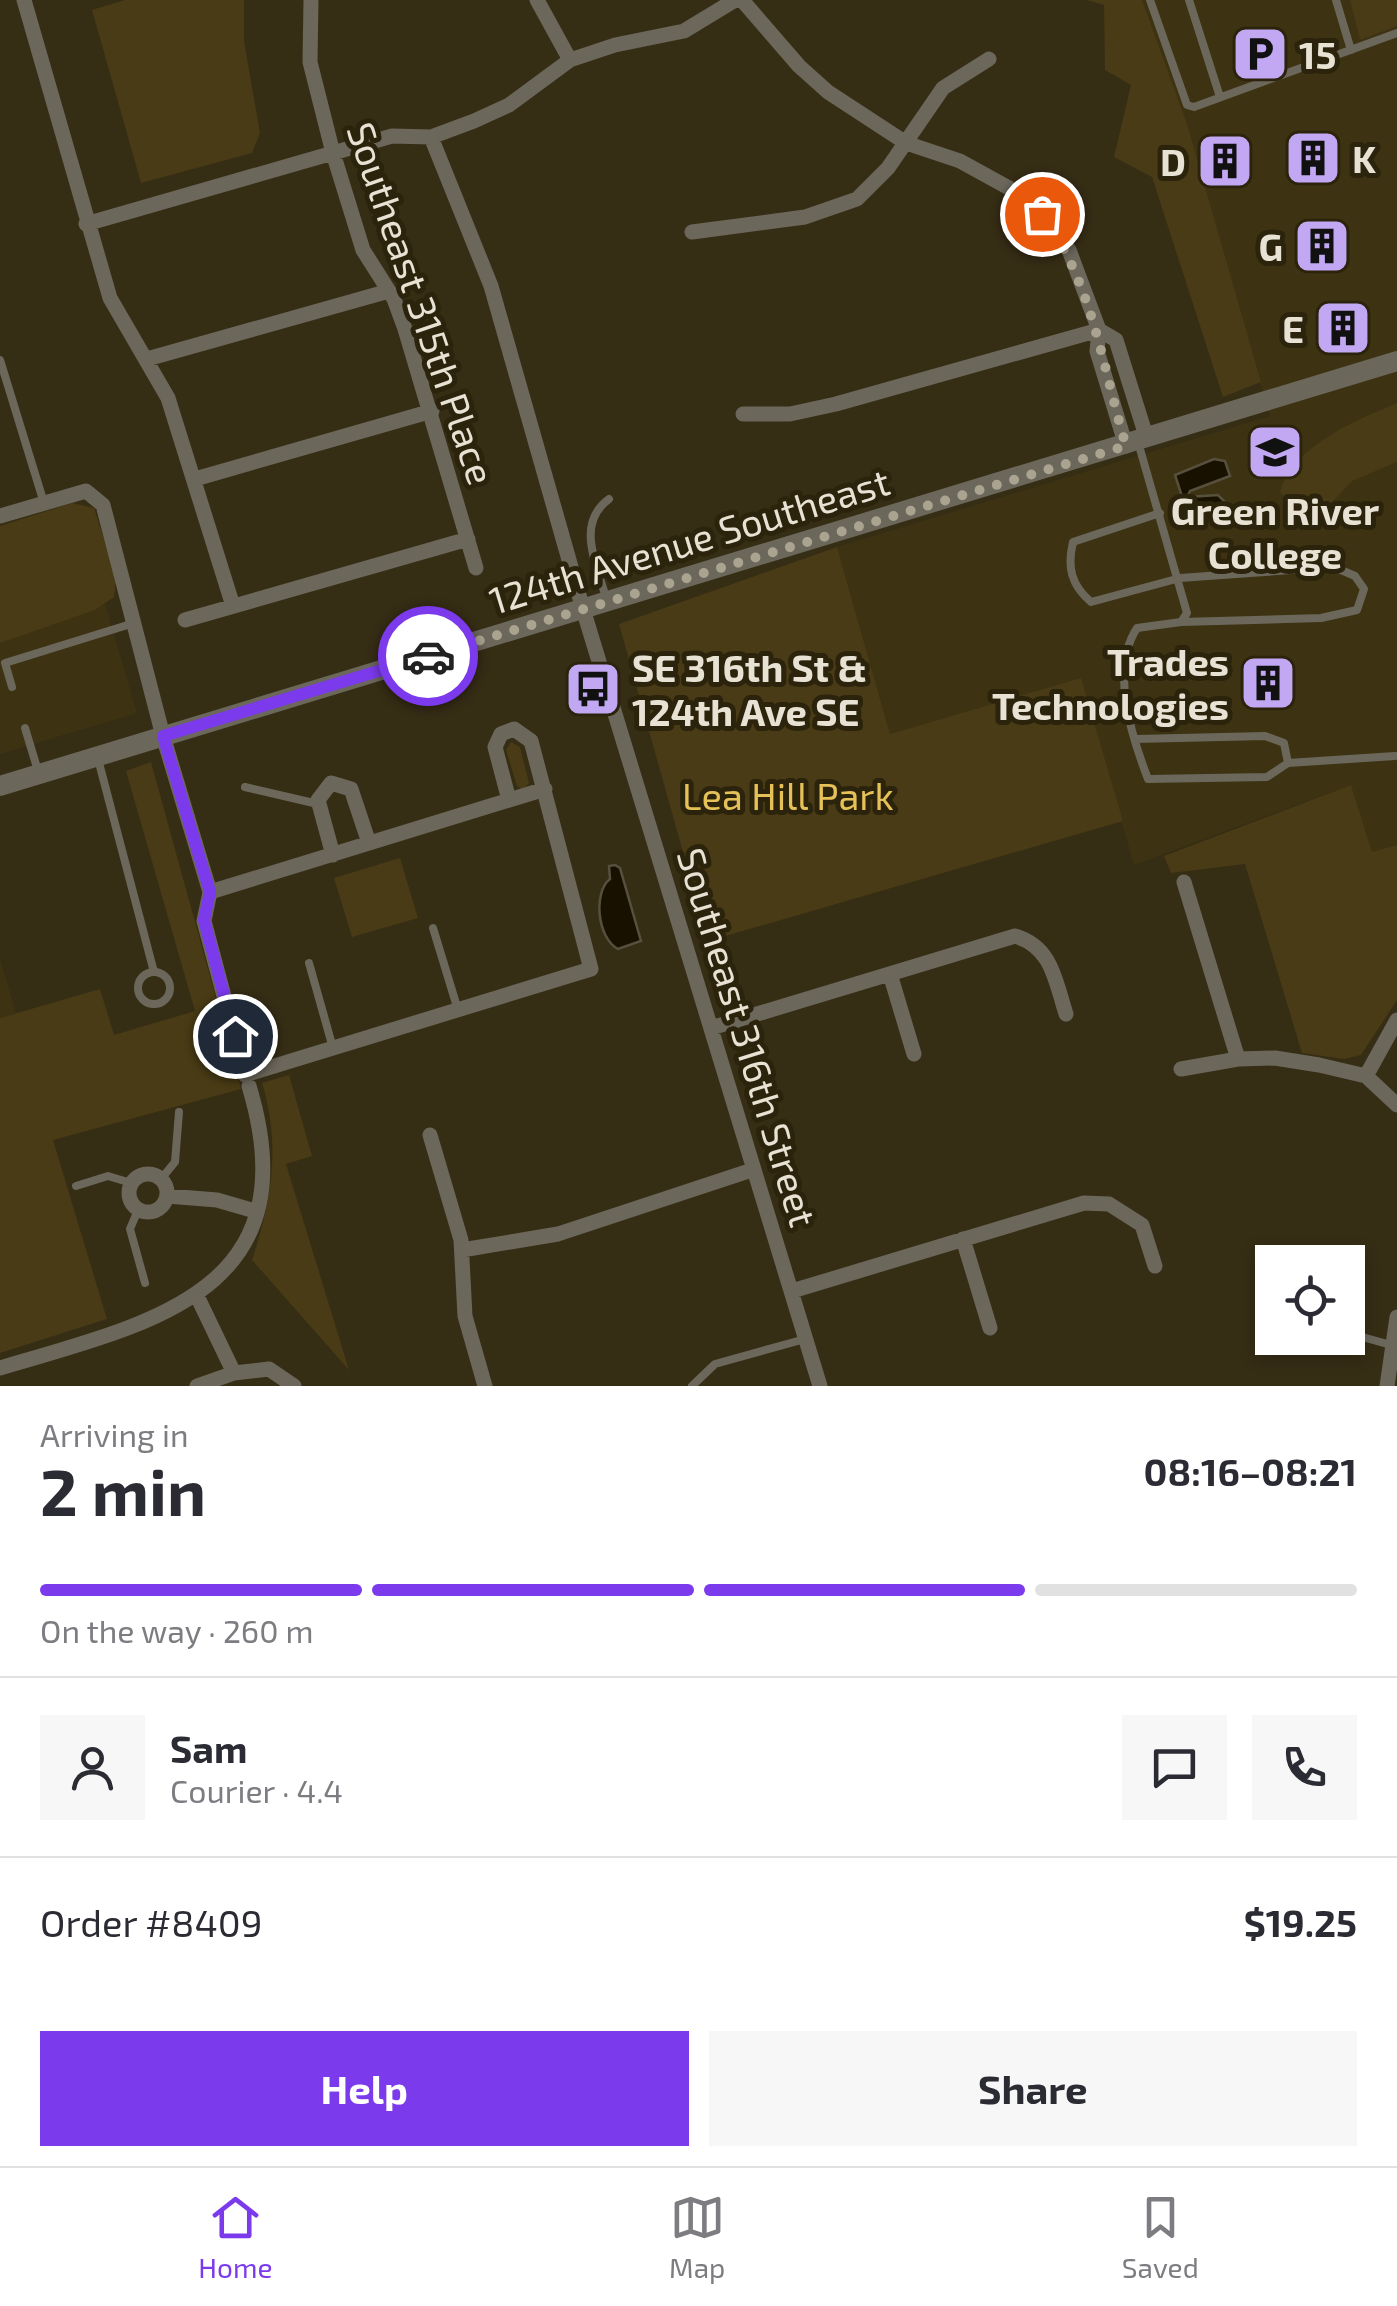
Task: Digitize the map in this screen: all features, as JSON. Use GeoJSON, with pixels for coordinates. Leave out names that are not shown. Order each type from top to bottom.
{"type":"FeatureCollection","features":[{"type":"Feature","properties":{"kind":"street"},"geometry":{"type":"LineString","coordinates":[[24,0],[110,298],[168,398],[233,606]]}},
{"type":"Feature","properties":{"kind":"street","name":"Southeast 315th Place"},"geometry":{"type":"LineString","coordinates":[[311,0],[310,62],[333,152],[362,250],[388,292],[432,411],[476,568]]}},
{"type":"Feature","properties":{"kind":"street"},"geometry":{"type":"LineString","coordinates":[[537,0],[570,60]]}},
{"type":"Feature","properties":{"kind":"street"},"geometry":{"type":"LineString","coordinates":[[86,224],[333,152],[406,134],[430,137],[509,105],[570,60],[615,45],[684,31],[734,0]]}},
{"type":"Feature","properties":{"kind":"street"},"geometry":{"type":"LineString","coordinates":[[742,0],[799,66],[828,92],[906,143],[960,161],[1009,188],[1042,214],[1068,250],[1099,330],[1116,340],[1137,442]]}},
{"type":"Feature","properties":{"kind":"street"},"geometry":{"type":"LineString","coordinates":[[692,232],[788,220],[842,206],[868,190],[943,88],[990,59]]}},
{"type":"Feature","properties":{"kind":"street","name":"Southeast 316th Street"},"geometry":{"type":"LineString","coordinates":[[430,137],[492,286],[583,609],[820,1386]]}},
{"type":"Feature","properties":{"kind":"street"},"geometry":{"type":"LineString","coordinates":[[148,359],[388,292]]}},
{"type":"Feature","properties":{"kind":"street"},"geometry":{"type":"LineString","coordinates":[[742,414],[790,414],[836,404],[1099,330]]}},
{"type":"Feature","properties":{"kind":"street","name":"124th Avenue Southeast"},"geometry":{"type":"LineString","coordinates":[[0,786],[1397,361]]}},
{"type":"Feature","properties":{"kind":"street"},"geometry":{"type":"LineString","coordinates":[[195,480],[432,411]]}},
{"type":"Feature","properties":{"kind":"street"},"geometry":{"type":"LineString","coordinates":[[0,516],[86,492],[103,505],[163,736],[210,892],[204,920],[263,1145],[263,1181],[247,1234],[224,1272],[197,1296],[149,1323],[0,1368]]}},
{"type":"Feature","properties":{"kind":"street"},"geometry":{"type":"LineString","coordinates":[[185,620],[468,539]]}},
{"type":"Feature","properties":{"kind":"street"},"geometry":{"type":"LineString","coordinates":[[247,1080],[334,1048],[591,969],[545,789],[527,735],[507,730],[495,747],[509,800]]}},
{"type":"Feature","properties":{"kind":"street"},"geometry":{"type":"LineString","coordinates":[[333,855],[318,804],[320,792],[331,783],[351,789],[369,843]]}},
{"type":"Feature","properties":{"kind":"street"},"geometry":{"type":"LineString","coordinates":[[210,892],[545,789]]}},
{"type":"Feature","properties":{"kind":"street"},"geometry":{"type":"LineString","coordinates":[[1184,882],[1238,1059]]}},
{"type":"Feature","properties":{"kind":"street"},"geometry":{"type":"LineString","coordinates":[[711,1028],[1015,936],[1033,941],[1047,954],[1066,1014]]}},
{"type":"Feature","properties":{"kind":"street"},"geometry":{"type":"LineString","coordinates":[[890,974],[914,1054]]}},
{"type":"Feature","properties":{"kind":"street"},"geometry":{"type":"LineString","coordinates":[[1366,1076],[1397,1020]]}},
{"type":"Feature","properties":{"kind":"street"},"geometry":{"type":"LineString","coordinates":[[1180,1068],[1275,1058],[1366,1076],[1397,1105]]}},
{"type":"Feature","properties":{"kind":"street"},"geometry":{"type":"LineString","coordinates":[[430,1135],[462,1250],[465,1316],[484,1386]]}},
{"type":"Feature","properties":{"kind":"street"},"geometry":{"type":"LineString","coordinates":[[462,1250],[558,1234],[752,1170]]}},
{"type":"Feature","properties":{"kind":"street"},"geometry":{"type":"LineString","coordinates":[[145,1174],[161,1179],[167,1196],[156,1211],[138,1210],[130,1200],[131,1183],[145,1174]]}},
{"type":"Feature","properties":{"kind":"street"},"geometry":{"type":"LineString","coordinates":[[167,1196],[217,1200],[255,1211]]}},
{"type":"Feature","properties":{"kind":"street"},"geometry":{"type":"LineString","coordinates":[[792,1291],[1084,1203],[1109,1204],[1142,1225],[1155,1266]]}},
{"type":"Feature","properties":{"kind":"street"},"geometry":{"type":"LineString","coordinates":[[963,1239],[990,1328]]}},
{"type":"Feature","properties":{"kind":"street"},"geometry":{"type":"LineString","coordinates":[[197,1296],[234,1373]]}},
{"type":"Feature","properties":{"kind":"street"},"geometry":{"type":"LineString","coordinates":[[1387,1386],[1397,1317]]}},
{"type":"Feature","properties":{"kind":"street"},"geometry":{"type":"LineString","coordinates":[[197,1386],[234,1373],[269,1369],[294,1386]]}},
{"type":"Feature","properties":{"kind":"lane"},"geometry":{"type":"LineString","coordinates":[[1150,0],[1187,105],[1194,107],[1397,33]]}},
{"type":"Feature","properties":{"kind":"lane"},"geometry":{"type":"LineString","coordinates":[[1188,0],[1220,98]]}},
{"type":"Feature","properties":{"kind":"lane"},"geometry":{"type":"LineString","coordinates":[[1336,0],[1351,50]]}},
{"type":"Feature","properties":{"kind":"lane"},"geometry":{"type":"LineString","coordinates":[[0,360],[44,503]]}},
{"type":"Feature","properties":{"kind":"lane"},"geometry":{"type":"LineString","coordinates":[[1137,442],[1180,578],[1187,613],[1181,622]]}},
{"type":"Feature","properties":{"kind":"lane"},"geometry":{"type":"LineString","coordinates":[[607,602],[589,526],[594,512],[608,499]]}},
{"type":"Feature","properties":{"kind":"lane"},"geometry":{"type":"LineString","coordinates":[[1160,513],[1073,542],[1068,562],[1077,590],[1091,602],[1180,578],[1334,567],[1355,576],[1364,589],[1357,610],[1321,618],[1181,622],[1137,628],[1126,644],[1124,682],[1148,778],[1159,782],[1267,777],[1288,764],[1395,756]]}},
{"type":"Feature","properties":{"kind":"lane"},"geometry":{"type":"LineString","coordinates":[[12,687],[5,662],[134,623]]}},
{"type":"Feature","properties":{"kind":"lane"},"geometry":{"type":"LineString","coordinates":[[25,728],[39,774]]}},
{"type":"Feature","properties":{"kind":"lane"},"geometry":{"type":"LineString","coordinates":[[1136,739],[1265,736],[1284,743],[1288,764]]}},
{"type":"Feature","properties":{"kind":"lane"},"geometry":{"type":"LineString","coordinates":[[97,756],[154,972]]}},
{"type":"Feature","properties":{"kind":"lane"},"geometry":{"type":"LineString","coordinates":[[245,787],[318,804]]}},
{"type":"Feature","properties":{"kind":"lane"},"geometry":{"type":"LineString","coordinates":[[433,928],[458,1010]]}},
{"type":"Feature","properties":{"kind":"lane"},"geometry":{"type":"LineString","coordinates":[[310,964],[334,1048]]}},
{"type":"Feature","properties":{"kind":"lane"},"geometry":{"type":"LineString","coordinates":[[154,972],[167,978],[170,988],[168,997],[155,1004],[144,1001],[138,986],[144,976],[154,972]]}},
{"type":"Feature","properties":{"kind":"lane"},"geometry":{"type":"LineString","coordinates":[[161,1179],[176,1162],[180,1112]]}},
{"type":"Feature","properties":{"kind":"lane"},"geometry":{"type":"LineString","coordinates":[[76,1186],[108,1176],[131,1183]]}},
{"type":"Feature","properties":{"kind":"lane"},"geometry":{"type":"LineString","coordinates":[[138,1210],[130,1230],[144,1283]]}},
{"type":"Feature","properties":{"kind":"lane"},"geometry":{"type":"LineString","coordinates":[[1365,1337],[1391,1344]]}},
{"type":"Feature","properties":{"kind":"lane"},"geometry":{"type":"LineString","coordinates":[[692,1386],[716,1364],[806,1339]]}},
{"type":"Feature","properties":{"kind":"shaded area","name":"Green River College"},"geometry":{"type":"Polygon","coordinates":[[[1142,0],[1397,0],[1397,845],[1372,853],[1351,785],[1134,865],[1081,679],[890,734],[837,547],[1270,416],[1142,0]]]}},
{"type":"Feature","properties":{"kind":"shaded area"},"geometry":{"type":"Polygon","coordinates":[[[1214,459],[1225,461],[1230,476],[1190,491],[1187,497],[1218,495],[1229,506],[1189,518],[1175,475],[1214,459]]]}},
{"type":"Feature","properties":{"kind":"shaded area"},"geometry":{"type":"Polygon","coordinates":[[[104,601],[137,713],[0,754],[0,632],[104,601]]]}},
{"type":"Feature","properties":{"kind":"shaded area"},"geometry":{"type":"Polygon","coordinates":[[[609,866],[620,868],[641,941],[618,949],[606,935],[600,915],[601,894],[610,879],[609,866]]]}},
{"type":"Feature","properties":{"kind":"shaded area"},"geometry":{"type":"Polygon","coordinates":[[[0,959],[16,1013],[0,1018],[0,959]]]}},
{"type":"Feature","properties":{"kind":"green space"},"geometry":{"type":"Polygon","coordinates":[[[125,0],[244,0],[244,41],[260,133],[252,153],[141,183],[92,10],[125,0]]]}},
{"type":"Feature","properties":{"kind":"green space"},"geometry":{"type":"Polygon","coordinates":[[[1087,0],[1142,0],[1187,124],[1261,382],[1223,397],[1152,177],[1114,157],[1131,85],[1105,70],[1104,5],[1087,0]]]}},
{"type":"Feature","properties":{"kind":"green space"},"geometry":{"type":"Polygon","coordinates":[[[1350,0],[1397,0],[1397,26],[1360,40],[1350,0]]]}},
{"type":"Feature","properties":{"kind":"green space"},"geometry":{"type":"Polygon","coordinates":[[[1397,403],[1397,462],[1352,481],[1322,513],[1302,520],[1280,492],[1298,461],[1328,437],[1397,403]]]}},
{"type":"Feature","properties":{"kind":"green space"},"geometry":{"type":"Polygon","coordinates":[[[72,503],[94,508],[116,577],[114,597],[95,610],[0,643],[0,526],[72,503]]]}},
{"type":"Feature","properties":{"kind":"green space","name":"Lea Hill Park"},"geometry":{"type":"Polygon","coordinates":[[[837,547],[890,734],[1081,678],[1123,821],[708,941],[619,624],[837,547]]]}},
{"type":"Feature","properties":{"kind":"green space"},"geometry":{"type":"Polygon","coordinates":[[[511,742],[520,747],[529,783],[523,790],[517,786],[506,750],[511,742]]]}},
{"type":"Feature","properties":{"kind":"green space"},"geometry":{"type":"Polygon","coordinates":[[[151,762],[241,1089],[53,1140],[107,1319],[0,1353],[0,1018],[100,989],[114,1035],[195,1011],[126,771],[151,762]]]}},
{"type":"Feature","properties":{"kind":"green space"},"geometry":{"type":"Polygon","coordinates":[[[1351,785],[1372,852],[1397,845],[1397,1000],[1361,1055],[1344,1059],[1302,1053],[1245,864],[1171,873],[1164,856],[1351,785]]]}},
{"type":"Feature","properties":{"kind":"green space"},"geometry":{"type":"Polygon","coordinates":[[[400,858],[418,918],[352,937],[334,878],[400,858]]]}},
{"type":"Feature","properties":{"kind":"green space"},"geometry":{"type":"Polygon","coordinates":[[[289,1075],[312,1156],[286,1164],[349,1370],[252,1260],[272,1172],[271,1128],[262,1083],[289,1075]]]}},
{"type":"Feature","properties":{"kind":"way so far"},"geometry":{"type":"LineString","coordinates":[[428,656],[1126,446],[1097,351],[1099,330],[1068,250],[1042,214]]}},
{"type":"Feature","properties":{"kind":"place","name":"15"},"geometry":{"type":"Point","coordinates":[1260,54]}},
{"type":"Feature","properties":{"kind":"place","name":"K"},"geometry":{"type":"Point","coordinates":[1313,158]}},
{"type":"Feature","properties":{"kind":"place","name":"D"},"geometry":{"type":"Point","coordinates":[1225,161]}},
{"type":"Feature","properties":{"kind":"place","name":"G"},"geometry":{"type":"Point","coordinates":[1322,246]}},
{"type":"Feature","properties":{"kind":"place","name":"E"},"geometry":{"type":"Point","coordinates":[1343,328]}},
{"type":"Feature","properties":{"kind":"place","name":"Green River College"},"geometry":{"type":"Point","coordinates":[1275,452]}},
{"type":"Feature","properties":{"kind":"place","name":"Trades Technologies"},"geometry":{"type":"Point","coordinates":[1268,683]}},
{"type":"Feature","properties":{"kind":"place","name":"SE 316th St & 124th Ave SE"},"geometry":{"type":"Point","coordinates":[593,689]}},
{"type":"Feature","properties":{"kind":"route"},"geometry":{"type":"LineString","coordinates":[[235,1036],[204,920],[210,892],[163,736],[428,656]]}}]}
